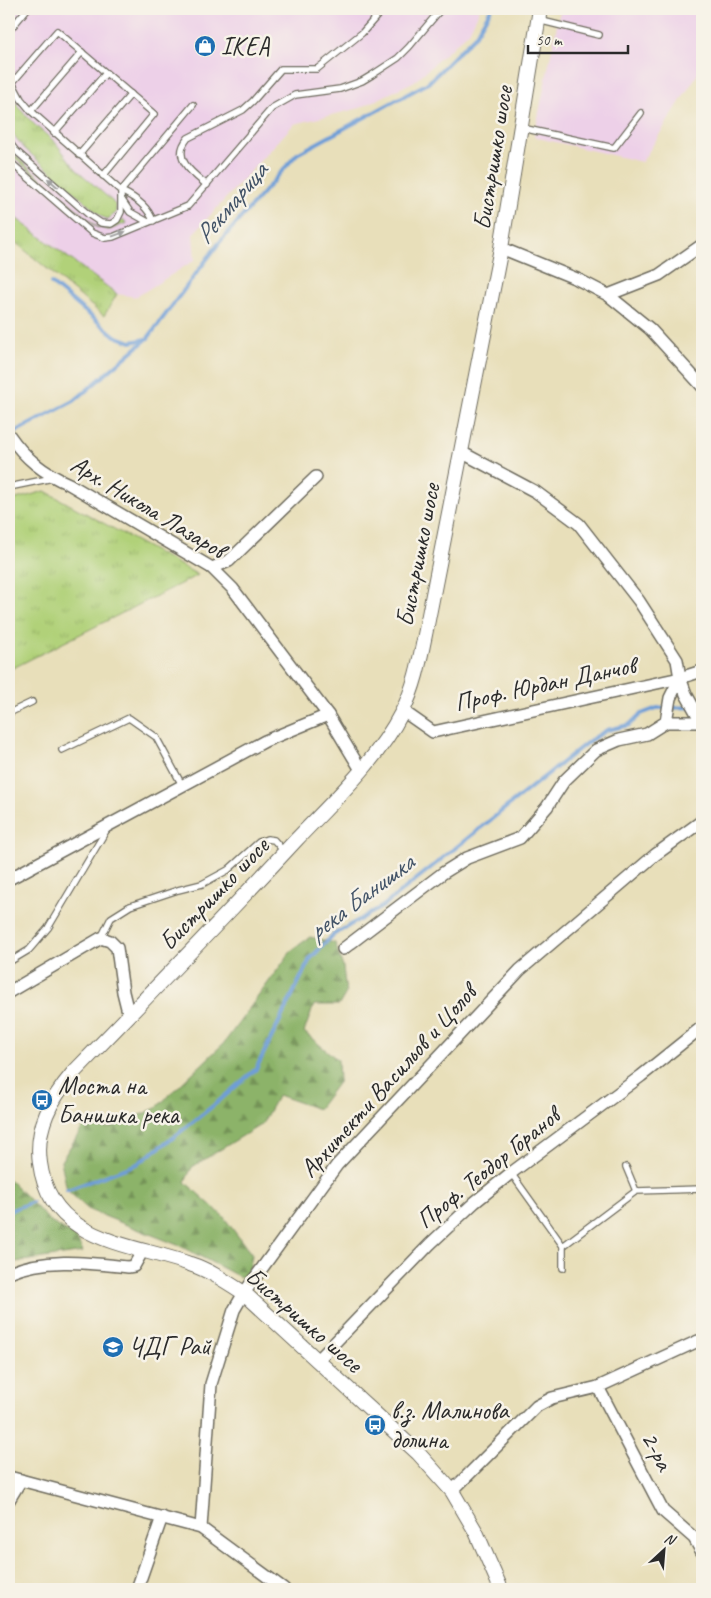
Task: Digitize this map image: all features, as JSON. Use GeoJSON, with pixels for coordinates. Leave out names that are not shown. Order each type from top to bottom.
{"type":"FeatureCollection","features":[{"type":"Feature","properties":{"kind":"street","name":"Бистришко шосе"},"geometry":{"type":"LineString","coordinates":[[501,1589],[476,1532],[452,1491],[418,1453],[244,1293],[220,1278],[193,1265],[100,1238],[80,1228],[54,1203],[45,1186],[38,1154],[43,1122],[57,1094],[73,1073],[285,853],[361,770],[393,729],[403,711],[419,662],[501,248],[539,14]]}},
{"type":"Feature","properties":{"kind":"street"},"geometry":{"type":"LineString","coordinates":[[608,295],[659,275],[702,245]]}},
{"type":"Feature","properties":{"kind":"street"},"geometry":{"type":"LineString","coordinates":[[501,248],[577,279],[608,295],[650,330],[702,386]]}},
{"type":"Feature","properties":{"kind":"street","name":"Арх. Никола Лазаров"},"geometry":{"type":"LineString","coordinates":[[9,435],[20,452],[54,478],[69,484],[212,568],[233,589],[328,715],[361,770]]}},
{"type":"Feature","properties":{"kind":"street"},"geometry":{"type":"LineString","coordinates":[[343,949],[443,873],[467,858],[520,838],[547,808],[564,781],[596,750],[619,740],[647,734],[666,722],[702,722],[686,694],[680,678],[677,660],[639,601],[579,524],[536,492],[461,452]]}},
{"type":"Feature","properties":{"kind":"street"},"geometry":{"type":"LineString","coordinates":[[212,568],[229,561],[316,477]]}},
{"type":"Feature","properties":{"kind":"street","name":"Проф. Юрдан Данчов"},"geometry":{"type":"LineString","coordinates":[[403,711],[433,732],[680,678],[702,670]]}},
{"type":"Feature","properties":{"kind":"street"},"geometry":{"type":"LineString","coordinates":[[666,722],[670,698],[680,678]]}},
{"type":"Feature","properties":{"kind":"street"},"geometry":{"type":"LineString","coordinates":[[9,879],[265,741],[328,715]]}},
{"type":"Feature","properties":{"kind":"street","name":"Архитекти Васильов и Цолов"},"geometry":{"type":"LineString","coordinates":[[201,1528],[211,1384],[234,1310],[244,1293],[337,1165],[520,970],[655,855],[702,821]]}},
{"type":"Feature","properties":{"kind":"street"},"geometry":{"type":"LineString","coordinates":[[9,992],[100,938],[110,941],[117,948],[123,992],[129,1016]]}},
{"type":"Feature","properties":{"kind":"street","name":"Проф. Теодор Горанов"},"geometry":{"type":"LineString","coordinates":[[318,1360],[430,1244],[475,1202],[641,1076],[702,1027]]}},
{"type":"Feature","properties":{"kind":"street"},"geometry":{"type":"LineString","coordinates":[[9,1273],[20,1268],[71,1261],[134,1266],[143,1250]]}},
{"type":"Feature","properties":{"kind":"street"},"geometry":{"type":"LineString","coordinates":[[452,1491],[537,1406],[552,1398],[598,1387],[698,1341]]}},
{"type":"Feature","properties":{"kind":"street","name":"2-ра"},"geometry":{"type":"LineString","coordinates":[[598,1387],[663,1511],[694,1538],[702,1552]]}},
{"type":"Feature","properties":{"kind":"street"},"geometry":{"type":"LineString","coordinates":[[9,1477],[201,1528],[284,1589]]}},
{"type":"Feature","properties":{"kind":"street"},"geometry":{"type":"LineString","coordinates":[[9,1500],[20,1480]]}},
{"type":"Feature","properties":{"kind":"street"},"geometry":{"type":"LineString","coordinates":[[137,1589],[162,1517]]}},
{"type":"Feature","properties":{"kind":"lane"},"geometry":{"type":"LineString","coordinates":[[9,31],[28,9]]}},
{"type":"Feature","properties":{"kind":"lane"},"geometry":{"type":"LineString","coordinates":[[207,185],[186,166],[181,151],[183,143],[188,138],[243,110],[281,68],[317,69],[362,33],[383,9]]}},
{"type":"Feature","properties":{"kind":"lane"},"geometry":{"type":"LineString","coordinates":[[9,161],[86,229],[97,236],[114,237],[188,206],[266,113],[277,104],[294,95],[351,85],[372,75],[398,58],[441,9]]}},
{"type":"Feature","properties":{"kind":"lane"},"geometry":{"type":"LineString","coordinates":[[539,14],[599,35]]}},
{"type":"Feature","properties":{"kind":"lane"},"geometry":{"type":"LineString","coordinates":[[12,83],[57,31],[154,114],[104,176]]}},
{"type":"Feature","properties":{"kind":"lane"},"geometry":{"type":"LineString","coordinates":[[31,111],[82,52]]}},
{"type":"Feature","properties":{"kind":"lane"},"geometry":{"type":"LineString","coordinates":[[54,133],[106,73]]}},
{"type":"Feature","properties":{"kind":"lane"},"geometry":{"type":"LineString","coordinates":[[9,77],[31,111],[121,191],[132,196],[148,210],[150,222]]}},
{"type":"Feature","properties":{"kind":"lane"},"geometry":{"type":"LineString","coordinates":[[79,154],[131,94]]}},
{"type":"Feature","properties":{"kind":"lane"},"geometry":{"type":"LineString","coordinates":[[9,142],[101,224],[112,224],[118,220],[121,212],[121,191],[192,105]]}},
{"type":"Feature","properties":{"kind":"lane"},"geometry":{"type":"LineString","coordinates":[[522,128],[614,148],[641,113]]}},
{"type":"Feature","properties":{"kind":"lane"},"geometry":{"type":"LineString","coordinates":[[122,200],[130,212],[150,222]]}},
{"type":"Feature","properties":{"kind":"lane"},"geometry":{"type":"LineString","coordinates":[[9,487],[54,478]]}},
{"type":"Feature","properties":{"kind":"lane"},"geometry":{"type":"LineString","coordinates":[[9,712],[32,702]]}},
{"type":"Feature","properties":{"kind":"lane"},"geometry":{"type":"LineString","coordinates":[[62,750],[129,718],[156,737],[182,785]]}},
{"type":"Feature","properties":{"kind":"lane"},"geometry":{"type":"LineString","coordinates":[[9,962],[29,950],[48,928],[109,825]]}},
{"type":"Feature","properties":{"kind":"lane"},"geometry":{"type":"LineString","coordinates":[[100,938],[111,918],[130,906],[202,884],[228,870],[259,842],[267,839],[274,840],[285,853]]}},
{"type":"Feature","properties":{"kind":"lane"},"geometry":{"type":"LineString","coordinates":[[626,1167],[636,1191]]}},
{"type":"Feature","properties":{"kind":"lane"},"geometry":{"type":"LineString","coordinates":[[511,1173],[562,1246],[563,1268]]}},
{"type":"Feature","properties":{"kind":"lane"},"geometry":{"type":"LineString","coordinates":[[562,1246],[636,1191],[702,1188]]}},
{"type":"Feature","properties":{"kind":"shaded area"},"geometry":{"type":"Polygon","coordinates":[[[9,9],[480,9],[469,32],[415,81],[360,108],[294,124],[193,234],[195,260],[136,297],[117,294],[9,213],[9,9]]]}},
{"type":"Feature","properties":{"kind":"shaded area"},"geometry":{"type":"Polygon","coordinates":[[[563,9],[702,9],[702,67],[642,162],[534,137],[559,15],[563,9]]]}},
{"type":"Feature","properties":{"kind":"green space"},"geometry":{"type":"Polygon","coordinates":[[[9,90],[19,108],[55,142],[76,169],[112,201],[116,206],[116,213],[108,219],[102,217],[24,148],[9,129],[9,90]]]}},
{"type":"Feature","properties":{"kind":"green space"},"geometry":{"type":"Polygon","coordinates":[[[9,149],[96,226],[111,227],[123,219],[126,223],[109,230],[96,227],[18,161],[9,152],[9,149]]]}},
{"type":"Feature","properties":{"kind":"green space"},"geometry":{"type":"Polygon","coordinates":[[[9,213],[117,294],[104,316],[9,237],[9,213]]]}},
{"type":"Feature","properties":{"kind":"green space"},"geometry":{"type":"Polygon","coordinates":[[[45,491],[198,575],[9,670],[9,501],[45,491]]]}},
{"type":"Feature","properties":{"kind":"green space"},"geometry":{"type":"Polygon","coordinates":[[[310,937],[335,943],[343,967],[346,993],[339,1005],[314,1005],[304,1032],[338,1060],[339,1081],[318,1109],[278,1095],[262,1124],[192,1167],[185,1182],[223,1216],[252,1255],[249,1272],[240,1277],[180,1246],[89,1210],[67,1190],[61,1161],[83,1127],[110,1128],[156,1108],[224,1043],[292,950],[310,937]]]}},
{"type":"Feature","properties":{"kind":"green space"},"geometry":{"type":"Polygon","coordinates":[[[9,1179],[51,1222],[76,1237],[83,1252],[9,1263],[9,1179]]]}},
{"type":"Feature","properties":{"kind":"waterway","name":"Рекмарица"},"geometry":{"type":"LineString","coordinates":[[11,434],[74,401],[148,338],[219,243],[297,154],[428,83],[475,36],[491,9]]}},
{"type":"Feature","properties":{"kind":"waterway"},"geometry":{"type":"LineString","coordinates":[[51,283],[115,336],[131,342],[146,339]]}},
{"type":"Feature","properties":{"kind":"waterway","name":"река Банишка"},"geometry":{"type":"LineString","coordinates":[[67,1190],[137,1164],[174,1137],[256,1069],[310,959],[333,935],[383,906],[589,741],[607,730],[629,725],[641,714],[657,708],[702,707]]}},
{"type":"Feature","properties":{"kind":"waterway","name":"река Банишка"},"geometry":{"type":"LineString","coordinates":[[9,1211],[32,1202]]}},
{"type":"Feature","properties":{"kind":"place","name":"IKEA"},"geometry":{"type":"Point","coordinates":[205,46]}},
{"type":"Feature","properties":{"kind":"place","name":"Моста на Банишка река"},"geometry":{"type":"Point","coordinates":[42,1100]}},
{"type":"Feature","properties":{"kind":"place","name":"ЧДГ Рай"},"geometry":{"type":"Point","coordinates":[113,1347]}},
{"type":"Feature","properties":{"kind":"place","name":"в.з. Малинова долина"},"geometry":{"type":"Point","coordinates":[375,1425]}}]}
